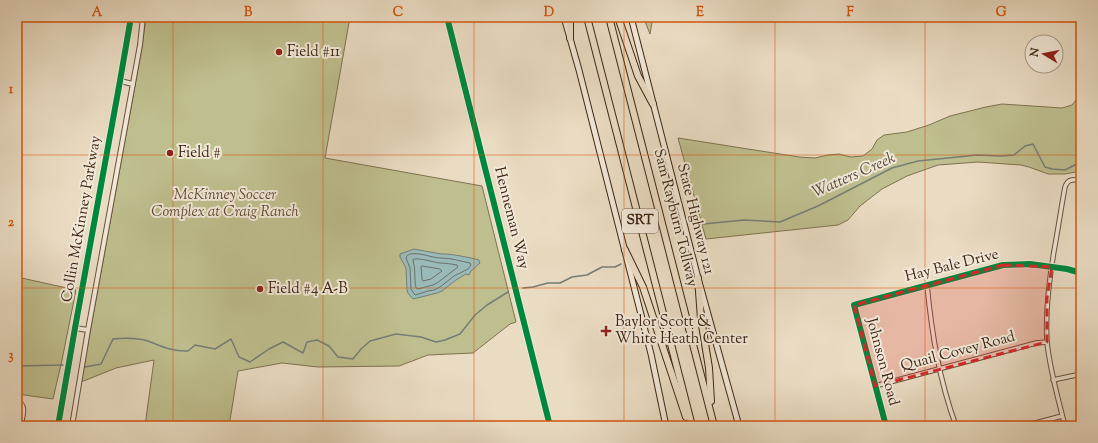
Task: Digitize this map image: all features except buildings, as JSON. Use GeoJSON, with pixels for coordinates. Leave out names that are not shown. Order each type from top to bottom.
{"type":"FeatureCollection","features":[{"type":"Feature","properties":{"kind":"highway"},"geometry":{"type":"LineString","coordinates":[[570,17],[570,38]]}},
{"type":"Feature","properties":{"kind":"highway","name":"SRT"},"geometry":{"type":"LineString","coordinates":[[587,17],[691,426]]}},
{"type":"Feature","properties":{"kind":"highway","name":"Sam Rayburn Tollway"},"geometry":{"type":"LineString","coordinates":[[609,17],[714,426]]}},
{"type":"Feature","properties":{"kind":"highway"},"geometry":{"type":"LineString","coordinates":[[618,17],[638,76],[653,104]]}},
{"type":"Feature","properties":{"kind":"highway"},"geometry":{"type":"LineString","coordinates":[[625,250],[643,287],[682,405],[691,426]]}},
{"type":"Feature","properties":{"kind":"highway"},"geometry":{"type":"LineString","coordinates":[[698,278],[701,320],[709,368],[712,416]]}},
{"type":"Feature","properties":{"kind":"main road"},"geometry":{"type":"LineString","coordinates":[[564,17],[651,354],[666,426]]}},
{"type":"Feature","properties":{"kind":"main road","name":"State Highway 121"},"geometry":{"type":"LineString","coordinates":[[631,17],[698,278],[740,426]]}},
{"type":"Feature","properties":{"kind":"street","name":"Collin McKinney Parkway"},"geometry":{"type":"LineString","coordinates":[[58,426],[131,17]]}},
{"type":"Feature","properties":{"kind":"street","name":"Collin McKinney Parkway"},"geometry":{"type":"LineString","coordinates":[[72,426],[140,45],[143,17]]}},
{"type":"Feature","properties":{"kind":"street","name":"Henneman Way"},"geometry":{"type":"LineString","coordinates":[[447,17],[550,426]]}},
{"type":"Feature","properties":{"kind":"street"},"geometry":{"type":"LineString","coordinates":[[120,81],[133,84]]}},
{"type":"Feature","properties":{"kind":"street"},"geometry":{"type":"LineString","coordinates":[[1065,426],[1053,380],[1047,342],[1047,298],[1065,187],[1067,182],[1071,180],[1081,180]]}},
{"type":"Feature","properties":{"kind":"street","name":"Hay Bale Drive"},"geometry":{"type":"LineString","coordinates":[[854,305],[1003,265],[1030,264],[1081,273]]}},
{"type":"Feature","properties":{"kind":"street"},"geometry":{"type":"LineString","coordinates":[[928,285],[932,328],[939,369],[956,426]]}},
{"type":"Feature","properties":{"kind":"street","name":"Johnson Road"},"geometry":{"type":"LineString","coordinates":[[854,305],[886,426]]}},
{"type":"Feature","properties":{"kind":"street"},"geometry":{"type":"LineString","coordinates":[[75,328],[88,330]]}},
{"type":"Feature","properties":{"kind":"street","name":"Quail Covey Road"},"geometry":{"type":"LineString","coordinates":[[875,386],[1036,343],[1047,342]]}},
{"type":"Feature","properties":{"kind":"street"},"geometry":{"type":"LineString","coordinates":[[1053,380],[1081,374]]}},
{"type":"Feature","properties":{"kind":"street"},"geometry":{"type":"LineString","coordinates":[[17,401],[23,404],[24,407],[21,426]]}},
{"type":"Feature","properties":{"kind":"street"},"geometry":{"type":"LineString","coordinates":[[1024,426],[1062,416]]}},
{"type":"Feature","properties":{"kind":"highlighted area"},"geometry":{"type":"Polygon","coordinates":[[[1003,265],[1052,267],[1047,298],[1047,342],[875,386],[854,305],[1003,265]]]}},
{"type":"Feature","properties":{"kind":"green space","name":"McKinney Soccer Complex at Craig Ranch"},"geometry":{"type":"Polygon","coordinates":[[[146,17],[350,17],[325,158],[482,186],[516,322],[510,324],[473,353],[428,355],[399,366],[318,367],[282,363],[238,371],[229,426],[145,426],[154,360],[116,368],[81,382],[142,47],[146,17]]]}},
{"type":"Feature","properties":{"kind":"green space"},"geometry":{"type":"Polygon","coordinates":[[[644,17],[653,17],[650,34],[646,24],[644,17]]]}},
{"type":"Feature","properties":{"kind":"green space"},"geometry":{"type":"Polygon","coordinates":[[[1081,94],[1081,171],[1065,174],[1048,174],[1021,165],[978,162],[938,165],[907,176],[882,189],[860,206],[848,220],[838,225],[706,239],[678,138],[799,157],[815,158],[839,154],[851,157],[863,156],[872,149],[877,140],[884,135],[907,132],[950,116],[1002,104],[1062,108],[1072,105],[1081,94]]]}},
{"type":"Feature","properties":{"kind":"green space"},"geometry":{"type":"Polygon","coordinates":[[[17,277],[76,290],[53,399],[17,394],[17,277]]]}},
{"type":"Feature","properties":{"kind":"water"},"geometry":{"type":"Polygon","coordinates":[[[414,249],[471,258],[479,260],[480,263],[471,271],[469,275],[466,274],[442,291],[413,299],[407,290],[406,268],[400,254],[414,249]]]}},
{"type":"Feature","properties":{"kind":"waterway","name":"Watters Creek"},"geometry":{"type":"LineString","coordinates":[[693,225],[744,220],[780,222],[818,206],[892,168],[918,161],[977,155],[1014,155],[1025,146],[1033,144],[1045,167],[1065,170],[1081,162]]}},
{"type":"Feature","properties":{"kind":"waterway","name":"Watters Creek"},"geometry":{"type":"LineString","coordinates":[[523,288],[548,283],[560,283],[572,277],[587,275],[602,267],[615,267],[621,264]]}},
{"type":"Feature","properties":{"kind":"waterway","name":"Watters Creek"},"geometry":{"type":"LineString","coordinates":[[85,367],[101,364],[113,339],[121,338],[144,340],[177,351],[188,351],[195,345],[215,349],[231,339],[239,357],[250,362],[269,349],[283,342],[303,353],[307,342],[317,340],[329,346],[338,357],[353,359],[370,341],[396,334],[421,337],[436,342],[460,334],[475,315],[487,305],[508,292]]}},
{"type":"Feature","properties":{"kind":"waterway","name":"Watters Creek"},"geometry":{"type":"LineString","coordinates":[[17,366],[63,365]]}},
{"type":"Feature","properties":{"kind":"cycle path"},"geometry":{"type":"LineString","coordinates":[[58,426],[131,17]]}},
{"type":"Feature","properties":{"kind":"cycle path"},"geometry":{"type":"LineString","coordinates":[[447,17],[550,426]]}},
{"type":"Feature","properties":{"kind":"cycle path"},"geometry":{"type":"LineString","coordinates":[[886,426],[854,305],[1003,265],[1030,264],[1067,269],[1081,273]]}},
{"type":"Feature","properties":{"kind":"place","name":"Field #11"},"geometry":{"type":"Point","coordinates":[279,52]}},
{"type":"Feature","properties":{"kind":"place","name":"Field #"},"geometry":{"type":"Point","coordinates":[170,153]}},
{"type":"Feature","properties":{"kind":"place","name":"Field #4 A-B"},"geometry":{"type":"Point","coordinates":[260,289]}},
{"type":"Feature","properties":{"kind":"place","name":"Baylor Scott & White Heath Center"},"geometry":{"type":"Point","coordinates":[606,331]}}]}
